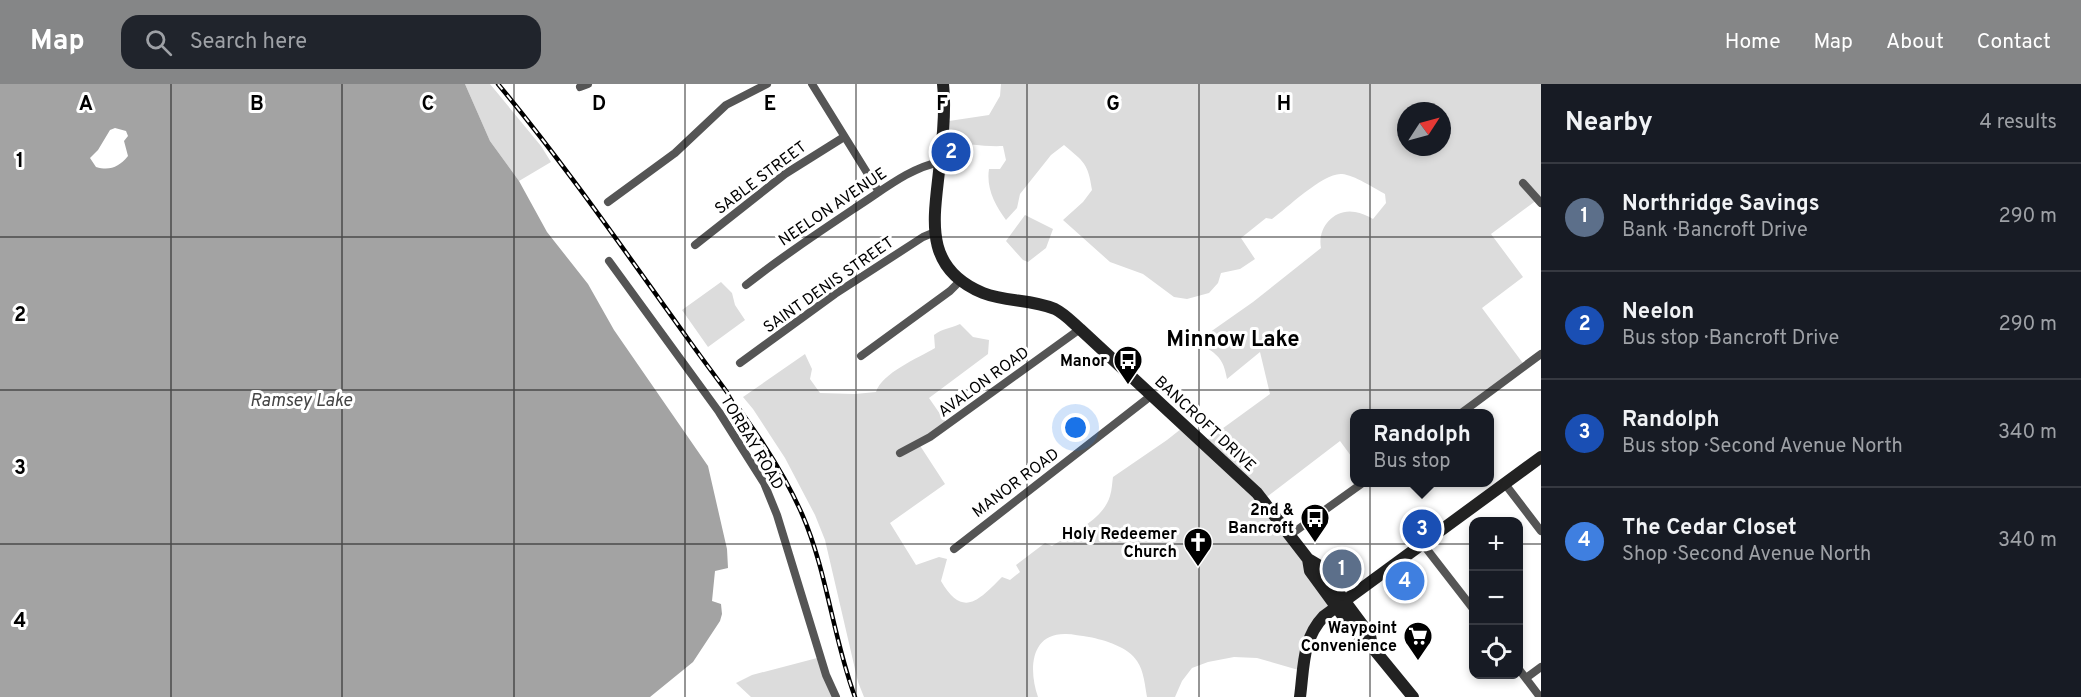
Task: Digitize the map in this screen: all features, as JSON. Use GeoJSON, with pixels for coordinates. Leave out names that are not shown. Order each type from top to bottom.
{"type":"FeatureCollection","features":[{"type":"Feature","properties":{"kind":"main road","name":"BANCROFT DRIVE"},"geometry":{"type":"LineString","coordinates":[[943,84],[940,162],[934,207],[935,232],[941,256],[953,272],[961,280],[989,295],[1055,309],[1152,395],[1257,493],[1308,559],[1310,571],[1340,604],[1363,642],[1372,647],[1413,697]]}},
{"type":"Feature","properties":{"kind":"main road"},"geometry":{"type":"LineString","coordinates":[[1300,697],[1305,653],[1310,636],[1324,616],[1541,457]]}},
{"type":"Feature","properties":{"kind":"street"},"geometry":{"type":"LineString","coordinates":[[608,202],[675,153],[726,105],[767,84]]}},
{"type":"Feature","properties":{"kind":"street"},"geometry":{"type":"LineString","coordinates":[[812,84],[879,192]]}},
{"type":"Feature","properties":{"kind":"street","name":"SABLE STREET"},"geometry":{"type":"LineString","coordinates":[[695,245],[785,174],[844,137]]}},
{"type":"Feature","properties":{"kind":"street","name":"NEELON AVENUE"},"geometry":{"type":"LineString","coordinates":[[746,285],[790,252],[879,192],[914,171],[940,162]]}},
{"type":"Feature","properties":{"kind":"street"},"geometry":{"type":"LineString","coordinates":[[1523,183],[1541,203]]}},
{"type":"Feature","properties":{"kind":"street","name":"SAINT DENIS STREET"},"geometry":{"type":"LineString","coordinates":[[740,363],[835,294],[923,237],[935,232]]}},
{"type":"Feature","properties":{"kind":"street","name":"TORBAY ROAD"},"geometry":{"type":"LineString","coordinates":[[609,261],[719,412],[764,483],[781,526],[826,675],[836,697]]}},
{"type":"Feature","properties":{"kind":"street"},"geometry":{"type":"LineString","coordinates":[[861,356],[950,291],[961,280]]}},
{"type":"Feature","properties":{"kind":"street","name":"AVALON ROAD"},"geometry":{"type":"LineString","coordinates":[[900,453],[930,437],[1080,329]]}},
{"type":"Feature","properties":{"kind":"street"},"geometry":{"type":"LineString","coordinates":[[1467,409],[1541,354]]}},
{"type":"Feature","properties":{"kind":"street","name":"MANOR ROAD"},"geometry":{"type":"LineString","coordinates":[[954,549],[1152,395]]}},
{"type":"Feature","properties":{"kind":"street"},"geometry":{"type":"LineString","coordinates":[[1505,484],[1541,531]]}},
{"type":"Feature","properties":{"kind":"street"},"geometry":{"type":"LineString","coordinates":[[1290,535],[1358,487]]}},
{"type":"Feature","properties":{"kind":"street"},"geometry":{"type":"LineString","coordinates":[[1422,543],[1469,605]]}},
{"type":"Feature","properties":{"kind":"street"},"geometry":{"type":"LineString","coordinates":[[1526,678],[1541,667]]}},
{"type":"Feature","properties":{"kind":"street"},"geometry":{"type":"LineString","coordinates":[[1523,674],[1540,697]]}},
{"type":"Feature","properties":{"kind":"shaded area"},"geometry":{"type":"Polygon","coordinates":[[[465,84],[490,84],[541,146],[551,162],[519,181],[490,141],[465,84]]]}},
{"type":"Feature","properties":{"kind":"shaded area"},"geometry":{"type":"Polygon","coordinates":[[[1001,84],[1541,84],[1541,197],[1491,234],[1523,277],[1482,308],[1525,366],[1465,409],[1350,409],[1350,455],[1340,441],[1264,499],[1336,606],[1324,615],[1302,671],[1257,658],[1234,657],[1192,668],[1182,681],[1175,697],[1147,697],[1141,669],[1128,652],[1102,640],[1066,634],[1054,635],[1045,640],[1035,656],[1033,676],[1038,697],[864,697],[858,682],[825,540],[815,515],[785,458],[743,397],[805,354],[812,369],[810,379],[820,393],[855,394],[876,392],[893,372],[935,348],[934,335],[944,330],[960,324],[973,337],[989,340],[988,354],[929,398],[947,424],[917,441],[945,484],[890,523],[916,565],[939,557],[947,559],[941,581],[957,600],[971,602],[986,593],[1002,577],[1010,580],[1020,572],[1016,565],[1045,543],[1052,546],[1094,519],[1106,505],[1111,494],[1113,477],[1186,425],[1204,442],[1270,394],[1260,352],[1227,379],[1221,361],[1207,348],[1206,335],[1253,302],[1321,248],[1320,241],[1324,227],[1334,216],[1340,213],[1355,212],[1373,219],[1386,203],[1385,194],[1364,182],[1342,174],[1334,175],[1316,184],[1272,219],[1266,218],[1241,238],[1255,259],[1240,269],[1221,273],[1218,283],[1209,293],[1187,299],[1174,297],[1143,274],[1110,262],[1063,220],[1083,202],[1092,190],[1087,168],[1064,145],[1051,155],[1020,194],[1017,208],[1006,220],[992,196],[988,176],[989,169],[1000,169],[1006,160],[1003,146],[947,143],[949,121],[989,115],[1000,96],[1001,84]]]}},
{"type":"Feature","properties":{"kind":"shaded area"},"geometry":{"type":"Polygon","coordinates":[[[1025,215],[1053,229],[1046,248],[1028,262],[1023,260],[1006,241],[1025,215]]]}},
{"type":"Feature","properties":{"kind":"shaded area"},"geometry":{"type":"Polygon","coordinates":[[[721,282],[732,293],[735,305],[745,320],[708,347],[682,310],[721,282]]]}},
{"type":"Feature","properties":{"kind":"shaded area"},"geometry":{"type":"Polygon","coordinates":[[[821,657],[836,697],[751,697],[736,683],[752,675],[821,657]]]}},
{"type":"Feature","properties":{"kind":"water","name":"Ramsey Lake"},"geometry":{"type":"Polygon","coordinates":[[[0,84],[465,84],[490,141],[519,181],[547,232],[588,284],[614,330],[708,466],[727,549],[728,568],[715,571],[712,601],[721,604],[722,614],[720,621],[693,662],[650,697],[0,697],[0,84]],[[115,128],[110,130],[98,150],[90,158],[96,167],[106,169],[114,167],[128,156],[124,141],[128,136],[126,131],[115,128]]]}},
{"type":"Feature","properties":{"kind":"railway"},"geometry":{"type":"LineString","coordinates":[[498,84],[548,146],[750,424],[791,490],[818,558],[847,675],[855,697]]}},
{"type":"Feature","properties":{"kind":"place","name":"Neelon"},"geometry":{"type":"Point","coordinates":[951,152]}},
{"type":"Feature","properties":{"kind":"place","name":"Manor"},"geometry":{"type":"Point","coordinates":[1128,386]}},
{"type":"Feature","properties":{"kind":"place","name":"Randolph"},"geometry":{"type":"Point","coordinates":[1422,529]}},
{"type":"Feature","properties":{"kind":"place","name":"2nd & Bancroft"},"geometry":{"type":"Point","coordinates":[1315,544]}},
{"type":"Feature","properties":{"kind":"place","name":"Holy Redeemer Church"},"geometry":{"type":"Point","coordinates":[1198,568]}},
{"type":"Feature","properties":{"kind":"place","name":"Northridge Savings"},"geometry":{"type":"Point","coordinates":[1342,569]}},
{"type":"Feature","properties":{"kind":"place","name":"The Cedar Closet"},"geometry":{"type":"Point","coordinates":[1405,581]}},
{"type":"Feature","properties":{"kind":"place","name":"Waypoint Convenience"},"geometry":{"type":"Point","coordinates":[1418,662]}},
{"type":"Feature","properties":{"kind":"district","name":"Minnow Lake"},"geometry":{"type":"Point","coordinates":[1233,338]}}]}
